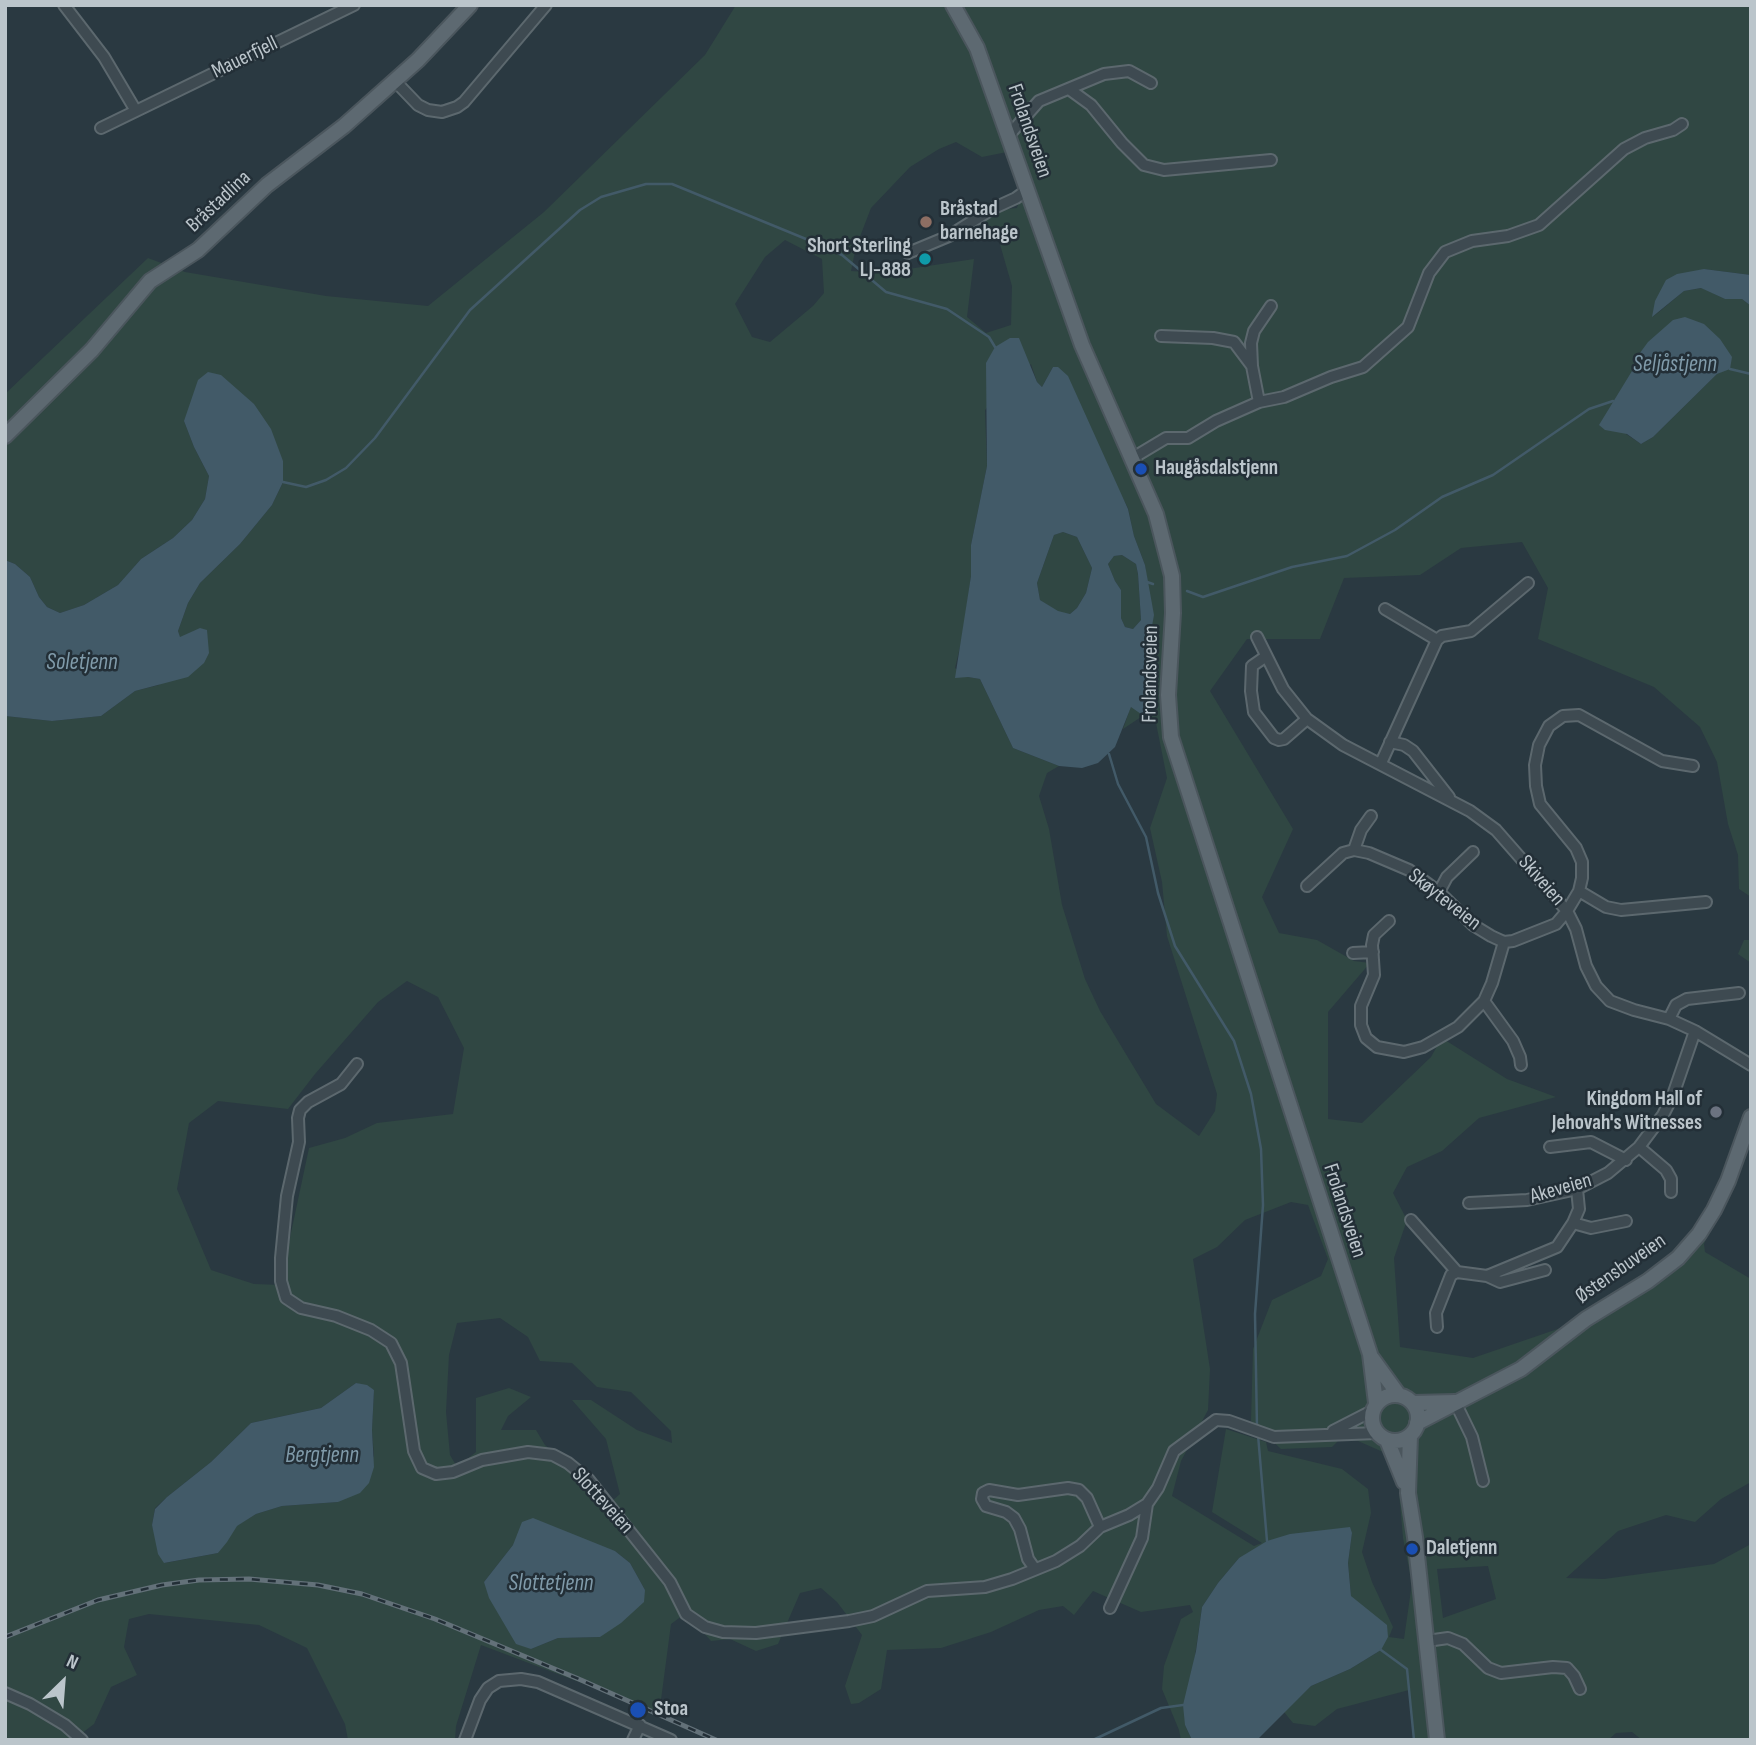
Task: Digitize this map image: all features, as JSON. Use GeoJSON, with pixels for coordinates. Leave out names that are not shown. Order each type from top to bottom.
{"type":"FeatureCollection","features":[{"type":"Feature","properties":{"kind":"main road","name":"Bråstadlina"},"geometry":{"type":"LineString","coordinates":[[5,436],[99,342],[150,281],[198,250],[267,185],[327,141],[435,44],[470,5]]}},
{"type":"Feature","properties":{"kind":"main road","name":"Frolandsveien"},"geometry":{"type":"LineString","coordinates":[[953,5],[977,48],[1082,345],[1156,514],[1172,576],[1173,613],[1168,695],[1171,737],[1370,1354],[1374,1407]]}},
{"type":"Feature","properties":{"kind":"main road","name":"Østensbuveien"},"geometry":{"type":"LineString","coordinates":[[1414,1429],[1455,1402],[1521,1369],[1577,1325],[1648,1281],[1678,1258],[1699,1234],[1714,1210],[1746,1140],[1751,1117]]}},
{"type":"Feature","properties":{"kind":"main road","name":"Frolandsveien"},"geometry":{"type":"LineString","coordinates":[[1370,1354],[1398,1394]]}},
{"type":"Feature","properties":{"kind":"main road"},"geometry":{"type":"LineString","coordinates":[[1408,1493],[1382,1437],[1372,1423],[1374,1407],[1386,1396],[1398,1394],[1413,1403],[1418,1416],[1414,1429],[1408,1493],[1437,1740]]}},
{"type":"Feature","properties":{"kind":"main road","name":"Østensbuveien"},"geometry":{"type":"LineString","coordinates":[[1413,1403],[1455,1402]]}},
{"type":"Feature","properties":{"kind":"main road"},"geometry":{"type":"LineString","coordinates":[[1382,1437],[1403,1440],[1414,1429]]}},
{"type":"Feature","properties":{"kind":"street"},"geometry":{"type":"LineString","coordinates":[[64,5],[104,57],[136,111]]}},
{"type":"Feature","properties":{"kind":"street","name":"Mauerfjell"},"geometry":{"type":"LineString","coordinates":[[101,128],[354,5]]}},
{"type":"Feature","properties":{"kind":"street"},"geometry":{"type":"LineString","coordinates":[[395,81],[424,108],[442,112],[457,107],[545,5]]}},
{"type":"Feature","properties":{"kind":"street"},"geometry":{"type":"LineString","coordinates":[[1009,135],[1039,101],[1104,74],[1129,71],[1151,83]]}},
{"type":"Feature","properties":{"kind":"street"},"geometry":{"type":"LineString","coordinates":[[1069,89],[1091,105],[1144,165],[1164,170],[1271,160]]}},
{"type":"Feature","properties":{"kind":"street"},"geometry":{"type":"LineString","coordinates":[[1132,459],[1166,438],[1188,438],[1216,421],[1259,402],[1284,397],[1363,367],[1408,327],[1429,273],[1445,252],[1472,242],[1508,236],[1539,225],[1625,149],[1682,124]]}},
{"type":"Feature","properties":{"kind":"street"},"geometry":{"type":"LineString","coordinates":[[908,253],[949,236],[1027,190]]}},
{"type":"Feature","properties":{"kind":"street"},"geometry":{"type":"LineString","coordinates":[[1259,402],[1251,343],[1254,331],[1271,306]]}},
{"type":"Feature","properties":{"kind":"street"},"geometry":{"type":"LineString","coordinates":[[1161,336],[1213,338],[1234,342],[1252,366]]}},
{"type":"Feature","properties":{"kind":"street"},"geometry":{"type":"LineString","coordinates":[[1381,763],[1437,640],[1442,636],[1471,631],[1528,583]]}},
{"type":"Feature","properties":{"kind":"street"},"geometry":{"type":"LineString","coordinates":[[1385,609],[1437,640]]}},
{"type":"Feature","properties":{"kind":"street","name":"Skiveien"},"geometry":{"type":"LineString","coordinates":[[1257,637],[1283,689],[1307,719],[1343,745],[1450,799],[1496,830],[1567,911],[1576,929],[1586,966],[1596,986],[1610,1001],[1669,1019],[1695,1031],[1751,1065]]}},
{"type":"Feature","properties":{"kind":"street"},"geometry":{"type":"LineString","coordinates":[[1265,657],[1252,666],[1254,712],[1274,738],[1279,740],[1284,739],[1307,719]]}},
{"type":"Feature","properties":{"kind":"street"},"geometry":{"type":"LineString","coordinates":[[1567,911],[1579,891],[1582,862],[1576,848],[1540,804],[1535,765],[1539,745],[1549,726],[1563,716],[1579,715],[1662,761],[1693,766]]}},
{"type":"Feature","properties":{"kind":"street"},"geometry":{"type":"LineString","coordinates":[[1390,743],[1404,745],[1413,751],[1450,799]]}},
{"type":"Feature","properties":{"kind":"street"},"geometry":{"type":"LineString","coordinates":[[1307,886],[1343,853],[1354,850],[1371,816]]}},
{"type":"Feature","properties":{"kind":"street","name":"Skøyteveien"},"geometry":{"type":"LineString","coordinates":[[1354,850],[1369,853],[1409,870],[1439,892],[1474,925],[1504,942],[1556,924],[1567,911]]}},
{"type":"Feature","properties":{"kind":"street"},"geometry":{"type":"LineString","coordinates":[[1439,892],[1447,877],[1473,852]]}},
{"type":"Feature","properties":{"kind":"street"},"geometry":{"type":"LineString","coordinates":[[1579,891],[1606,907],[1621,910],[1706,902]]}},
{"type":"Feature","properties":{"kind":"street"},"geometry":{"type":"LineString","coordinates":[[1389,921],[1374,935],[1374,975],[1361,1006],[1361,1025],[1366,1038],[1377,1048],[1404,1052],[1423,1047],[1458,1027],[1483,1001],[1496,973],[1504,942]]}},
{"type":"Feature","properties":{"kind":"street"},"geometry":{"type":"LineString","coordinates":[[1353,953],[1373,952]]}},
{"type":"Feature","properties":{"kind":"street"},"geometry":{"type":"LineString","coordinates":[[1669,1019],[1676,1005],[1686,999],[1740,993]]}},
{"type":"Feature","properties":{"kind":"street"},"geometry":{"type":"LineString","coordinates":[[1483,1001],[1513,1041],[1521,1065]]}},
{"type":"Feature","properties":{"kind":"street","name":"Akeveien"},"geometry":{"type":"LineString","coordinates":[[1469,1203],[1527,1200],[1577,1189],[1592,1183],[1626,1160],[1663,1115],[1673,1096],[1695,1031]]}},
{"type":"Feature","properties":{"kind":"street","name":"Slotteveien"},"geometry":{"type":"LineString","coordinates":[[357,1064],[341,1084],[308,1102],[300,1110],[299,1142],[286,1196],[281,1258],[282,1289],[286,1298],[301,1308],[371,1329],[391,1343],[401,1363],[417,1460],[427,1472],[453,1472],[482,1460],[528,1452],[553,1455],[568,1463],[589,1480],[670,1582],[686,1614],[705,1628],[723,1632],[756,1633],[873,1616],[927,1591],[985,1587],[1012,1579],[1080,1546],[1100,1527],[1147,1504]]}},
{"type":"Feature","properties":{"kind":"street"},"geometry":{"type":"LineString","coordinates":[[1550,1147],[1591,1142],[1626,1160]]}},
{"type":"Feature","properties":{"kind":"street"},"geometry":{"type":"LineString","coordinates":[[1639,1147],[1666,1170],[1671,1179],[1671,1192]]}},
{"type":"Feature","properties":{"kind":"street"},"geometry":{"type":"LineString","coordinates":[[1487,1276],[1557,1247],[1579,1209],[1577,1189]]}},
{"type":"Feature","properties":{"kind":"street"},"geometry":{"type":"LineString","coordinates":[[1411,1220],[1457,1272]]}},
{"type":"Feature","properties":{"kind":"street"},"geometry":{"type":"LineString","coordinates":[[1573,1223],[1591,1228],[1626,1221]]}},
{"type":"Feature","properties":{"kind":"street"},"geometry":{"type":"LineString","coordinates":[[1437,1327],[1436,1313],[1451,1275],[1457,1272],[1487,1276],[1500,1282],[1545,1270]]}},
{"type":"Feature","properties":{"kind":"street"},"geometry":{"type":"LineString","coordinates":[[1455,1402],[1472,1437],[1483,1481]]}},
{"type":"Feature","properties":{"kind":"street"},"geometry":{"type":"LineString","coordinates":[[1327,1434],[1374,1407]]}},
{"type":"Feature","properties":{"kind":"street"},"geometry":{"type":"LineString","coordinates":[[1110,1608],[1142,1538],[1147,1504],[1158,1488],[1174,1451],[1216,1420],[1229,1421],[1274,1437],[1327,1434],[1382,1437]]}},
{"type":"Feature","properties":{"kind":"street"},"geometry":{"type":"LineString","coordinates":[[1035,1569],[1028,1559],[1020,1529],[1014,1518],[1006,1512],[986,1506],[982,1499],[983,1493],[989,1490],[1017,1495],[1068,1488],[1079,1490],[1087,1498],[1100,1527]]}},
{"type":"Feature","properties":{"kind":"street"},"geometry":{"type":"LineString","coordinates":[[1427,1641],[1448,1638],[1463,1644],[1488,1668],[1501,1673],[1567,1668],[1580,1689]]}},
{"type":"Feature","properties":{"kind":"street"},"geometry":{"type":"LineString","coordinates":[[465,1740],[480,1700],[488,1688],[499,1681],[521,1679],[538,1682],[671,1740]]}},
{"type":"Feature","properties":{"kind":"street"},"geometry":{"type":"LineString","coordinates":[[5,1693],[65,1725],[82,1740]]}},
{"type":"Feature","properties":{"kind":"street"},"geometry":{"type":"LineString","coordinates":[[633,1740],[640,1725]]}},
{"type":"Feature","properties":{"kind":"green space"},"geometry":{"type":"Polygon","coordinates":[[[736,5],[1751,5],[1751,275],[1704,269],[1653,317],[1684,291],[1702,288],[1725,299],[1742,299],[1751,306],[1751,897],[1739,889],[1738,855],[1728,824],[1717,762],[1700,727],[1654,687],[1538,639],[1548,588],[1522,542],[1461,548],[1420,575],[1344,578],[1320,639],[1247,639],[1210,691],[1293,829],[1262,897],[1279,933],[1317,940],[1354,961],[1370,963],[1328,1012],[1328,1119],[1362,1123],[1431,1057],[1441,1039],[1507,1079],[1556,1097],[1479,1118],[1442,1151],[1407,1167],[1393,1193],[1407,1220],[1394,1258],[1400,1347],[1473,1358],[1578,1322],[1701,1234],[1751,1106],[1751,1132],[1704,1244],[1705,1252],[1751,1279],[1751,1482],[1721,1499],[1695,1522],[1666,1515],[1618,1531],[1566,1578],[1604,1579],[1714,1564],[1751,1544],[1751,1740],[1642,1740],[1632,1732],[1616,1733],[1608,1740],[1414,1740],[1409,1690],[1337,1709],[1315,1726],[1293,1723],[1284,1712],[1311,1686],[1350,1669],[1381,1650],[1351,1596],[1348,1563],[1352,1533],[1239,1558],[1218,1583],[1202,1607],[1185,1725],[1192,1740],[1181,1740],[1162,1689],[1164,1666],[1181,1619],[1193,1612],[1190,1605],[1141,1612],[1093,1591],[1074,1615],[1063,1606],[1039,1610],[991,1632],[941,1648],[887,1650],[881,1689],[859,1703],[851,1704],[845,1686],[862,1635],[837,1602],[821,1588],[800,1593],[778,1644],[756,1651],[730,1639],[711,1641],[686,1613],[671,1624],[659,1715],[640,1705],[481,1645],[456,1726],[455,1740],[348,1740],[345,1724],[307,1648],[259,1625],[149,1614],[129,1619],[124,1647],[137,1675],[111,1687],[94,1724],[73,1740],[5,1740],[5,716],[52,721],[101,716],[135,691],[159,685],[200,629],[180,638],[178,631],[188,603],[200,583],[240,544],[272,505],[283,482],[283,461],[184,421],[209,476],[205,499],[192,520],[173,538],[141,559],[118,585],[84,605],[60,613],[47,607],[30,577],[15,564],[5,560],[5,394],[148,258],[185,272],[326,296],[428,306],[544,212],[705,55],[736,5]],[[956,142],[910,167],[871,208],[856,247],[851,271],[882,273],[974,259],[967,317],[986,333],[1011,325],[1012,286],[999,241],[980,226],[997,210],[1017,208],[1023,187],[1012,151],[982,157],[956,142]],[[785,240],[765,257],[735,304],[752,337],[770,342],[813,306],[824,293],[822,259],[785,240]],[[1637,357],[1632,371],[1626,434],[1641,444],[1653,437],[1717,374],[1725,370],[1637,357]],[[1031,364],[985,410],[987,466],[971,545],[971,576],[955,668],[968,677],[980,679],[1013,748],[1059,766],[1047,773],[1039,796],[1049,829],[1062,905],[1085,979],[1100,1011],[1156,1104],[1199,1136],[1215,1111],[1217,1094],[1167,936],[1162,882],[1150,828],[1167,778],[1156,723],[1141,717],[1123,729],[1131,706],[1145,711],[1145,565],[1134,536],[1128,508],[1053,367],[1042,387],[1037,382],[1031,364]],[[407,981],[378,1002],[288,1109],[218,1101],[189,1123],[177,1189],[211,1270],[254,1284],[282,1285],[309,1148],[345,1138],[377,1123],[453,1114],[464,1048],[438,997],[407,981]],[[1291,1202],[1245,1220],[1217,1247],[1193,1259],[1210,1369],[1208,1410],[1181,1461],[1172,1496],[1254,1546],[1262,1543],[1212,1512],[1226,1429],[1266,1442],[1268,1451],[1342,1469],[1368,1489],[1371,1513],[1362,1552],[1372,1582],[1393,1627],[1389,1637],[1404,1639],[1412,1583],[1403,1538],[1398,1481],[1383,1452],[1358,1441],[1340,1439],[1332,1447],[1281,1449],[1251,1421],[1253,1349],[1272,1300],[1321,1276],[1328,1259],[1308,1205],[1291,1202]],[[500,1318],[457,1323],[449,1355],[446,1412],[450,1455],[457,1467],[476,1452],[476,1398],[509,1388],[531,1397],[508,1416],[501,1430],[536,1430],[545,1445],[611,1502],[620,1494],[606,1439],[572,1400],[591,1400],[637,1430],[672,1443],[671,1431],[631,1392],[597,1387],[572,1363],[540,1361],[528,1337],[500,1318]],[[356,1383],[321,1408],[251,1423],[211,1462],[155,1508],[152,1525],[165,1563],[218,1553],[236,1526],[256,1514],[282,1506],[338,1502],[374,1456],[374,1390],[356,1383]],[[513,1545],[484,1582],[531,1649],[558,1638],[600,1637],[645,1590],[630,1563],[615,1551],[513,1545]],[[1488,1566],[1437,1569],[1443,1618],[1496,1599],[1488,1566]]]}},
{"type":"Feature","properties":{"kind":"green space"},"geometry":{"type":"Polygon","coordinates":[[[1063,532],[1077,537],[1092,568],[1086,593],[1070,614],[1058,612],[1040,600],[1037,583],[1054,535],[1063,532]]]}},
{"type":"Feature","properties":{"kind":"green space"},"geometry":{"type":"Polygon","coordinates":[[[1122,555],[1136,564],[1138,575],[1141,620],[1133,629],[1125,627],[1121,618],[1121,590],[1108,564],[1114,556],[1122,555]]]}},
{"type":"Feature","properties":{"kind":"green space"},"geometry":{"type":"Polygon","coordinates":[[[1744,940],[1751,940],[1751,963],[1738,954],[1744,940]]]}},
{"type":"Feature","properties":{"kind":"water"},"geometry":{"type":"Polygon","coordinates":[[[1704,269],[1751,275],[1751,306],[1742,299],[1725,299],[1701,288],[1684,291],[1652,317],[1655,301],[1666,280],[1677,274],[1704,269]]]}},
{"type":"Feature","properties":{"kind":"water","name":"Seljåstjenn"},"geometry":{"type":"Polygon","coordinates":[[[1685,317],[1704,324],[1720,339],[1732,357],[1730,369],[1717,374],[1653,437],[1641,444],[1627,434],[1605,430],[1599,425],[1632,371],[1637,357],[1648,342],[1673,320],[1685,317]]]}},
{"type":"Feature","properties":{"kind":"water","name":"Haugåsdalstjenn"},"geometry":{"type":"Polygon","coordinates":[[[1010,338],[1019,338],[1037,382],[1042,387],[1053,367],[1058,367],[1068,376],[1128,509],[1134,536],[1145,565],[1154,615],[1145,665],[1145,711],[1141,714],[1131,707],[1115,747],[1098,763],[1082,768],[1059,766],[1013,748],[980,679],[955,678],[971,576],[971,545],[987,466],[986,363],[995,347],[1010,338]],[[1063,532],[1054,535],[1037,583],[1040,600],[1058,611],[1070,614],[1086,593],[1092,568],[1077,537],[1063,532]],[[1122,555],[1114,556],[1108,564],[1121,590],[1121,618],[1125,627],[1133,629],[1141,620],[1138,574],[1136,564],[1122,555]]]}},
{"type":"Feature","properties":{"kind":"water","name":"Soletjenn"},"geometry":{"type":"Polygon","coordinates":[[[208,372],[221,375],[254,404],[271,429],[283,461],[283,482],[272,505],[240,544],[200,583],[188,603],[178,631],[180,637],[200,628],[207,630],[209,653],[204,663],[188,677],[135,691],[101,716],[52,721],[5,716],[5,560],[15,564],[30,577],[47,607],[60,613],[84,605],[118,585],[141,559],[173,538],[192,520],[205,499],[209,476],[184,421],[198,380],[208,372]]]}},
{"type":"Feature","properties":{"kind":"water","name":"Bergtjenn"},"geometry":{"type":"Polygon","coordinates":[[[356,1383],[367,1385],[374,1390],[374,1467],[369,1483],[360,1493],[338,1502],[282,1506],[256,1514],[237,1526],[218,1553],[164,1563],[158,1554],[152,1525],[155,1509],[167,1497],[211,1462],[251,1423],[321,1408],[356,1383]]]}},
{"type":"Feature","properties":{"kind":"water","name":"Slottetjenn"},"geometry":{"type":"Polygon","coordinates":[[[533,1518],[615,1551],[630,1563],[645,1590],[644,1602],[621,1623],[600,1637],[558,1638],[531,1649],[516,1644],[489,1598],[484,1582],[513,1545],[522,1522],[533,1518]]]}},
{"type":"Feature","properties":{"kind":"water"},"geometry":{"type":"Polygon","coordinates":[[[1350,1527],[1352,1533],[1348,1563],[1351,1596],[1387,1625],[1388,1637],[1381,1650],[1350,1669],[1311,1686],[1257,1740],[1192,1740],[1185,1725],[1183,1705],[1196,1651],[1202,1607],[1218,1583],[1239,1558],[1267,1541],[1290,1534],[1350,1527]]]}},
{"type":"Feature","properties":{"kind":"waterway"},"geometry":{"type":"LineString","coordinates":[[283,482],[306,487],[326,480],[346,468],[375,438],[470,310],[580,210],[601,197],[646,184],[672,184],[823,246],[842,255],[886,292],[947,309],[989,337],[995,347]]}},
{"type":"Feature","properties":{"kind":"waterway"},"geometry":{"type":"LineString","coordinates":[[1730,369],[1751,374]]}},
{"type":"Feature","properties":{"kind":"waterway"},"geometry":{"type":"LineString","coordinates":[[1187,591],[1203,597],[1292,567],[1347,556],[1395,530],[1442,497],[1493,475],[1589,409],[1613,401]]}},
{"type":"Feature","properties":{"kind":"waterway"},"geometry":{"type":"LineString","coordinates":[[1147,582],[1153,584]]}},
{"type":"Feature","properties":{"kind":"waterway"},"geometry":{"type":"LineString","coordinates":[[1109,754],[1118,784],[1146,837],[1158,893],[1175,946],[1234,1041],[1251,1094],[1261,1149],[1263,1205],[1255,1314],[1257,1428]]}},
{"type":"Feature","properties":{"kind":"waterway"},"geometry":{"type":"LineString","coordinates":[[1258,1435],[1267,1541]]}},
{"type":"Feature","properties":{"kind":"waterway"},"geometry":{"type":"LineString","coordinates":[[1381,1650],[1407,1669],[1414,1740]]}},
{"type":"Feature","properties":{"kind":"waterway"},"geometry":{"type":"LineString","coordinates":[[1093,1740],[1161,1708],[1183,1705]]}},
{"type":"Feature","properties":{"kind":"railway"},"geometry":{"type":"LineString","coordinates":[[5,1637],[98,1600],[162,1585],[199,1580],[249,1579],[318,1585],[362,1594],[435,1619],[716,1740]]}},
{"type":"Feature","properties":{"kind":"place","name":"Bråstad barnehage"},"geometry":{"type":"Point","coordinates":[926,222]}},
{"type":"Feature","properties":{"kind":"place","name":"Short Sterling LJ-888"},"geometry":{"type":"Point","coordinates":[925,259]}},
{"type":"Feature","properties":{"kind":"place","name":"Haugåsdalstjenn"},"geometry":{"type":"Point","coordinates":[1141,469]}},
{"type":"Feature","properties":{"kind":"place","name":"Kingdom Hall of Jehovah's Witnesses"},"geometry":{"type":"Point","coordinates":[1716,1112]}},
{"type":"Feature","properties":{"kind":"place","name":"Daletjenn"},"geometry":{"type":"Point","coordinates":[1412,1549]}},
{"type":"Feature","properties":{"kind":"place","name":"Stoa"},"geometry":{"type":"Point","coordinates":[638,1710]}}]}
